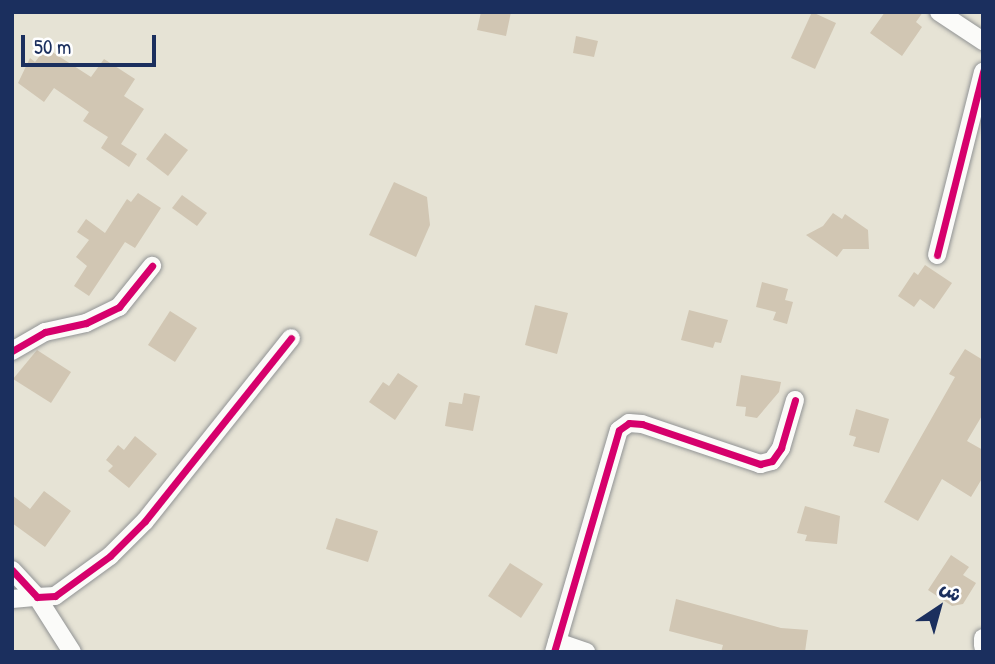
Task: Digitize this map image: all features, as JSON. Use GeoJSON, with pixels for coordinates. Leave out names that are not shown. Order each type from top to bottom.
{"type":"FeatureCollection","features":[{"type":"Feature","properties":{"kind":"street"},"geometry":{"type":"LineString","coordinates":[[939,12],[983,41]]}},
{"type":"Feature","properties":{"kind":"street"},"geometry":{"type":"LineString","coordinates":[[937,256],[983,72]]}},
{"type":"Feature","properties":{"kind":"street"},"geometry":{"type":"LineString","coordinates":[[12,351],[45,332],[86,323],[119,307],[152,266]]}},
{"type":"Feature","properties":{"kind":"street"},"geometry":{"type":"LineString","coordinates":[[12,599],[69,590],[145,521],[291,338]]}},
{"type":"Feature","properties":{"kind":"street"},"geometry":{"type":"LineString","coordinates":[[586,652],[555,647],[619,430],[629,423],[642,424],[760,464],[772,461],[781,448],[795,400]]}},
{"type":"Feature","properties":{"kind":"street"},"geometry":{"type":"LineString","coordinates":[[12,570],[37,597],[72,652]]}},
{"type":"Feature","properties":{"kind":"street"},"geometry":{"type":"LineString","coordinates":[[983,638],[983,646]]}},
{"type":"Feature","properties":{"kind":"building"},"geometry":{"type":"Polygon","coordinates":[[[481,12],[511,12],[506,36],[477,30],[481,12]]]}},
{"type":"Feature","properties":{"kind":"building"},"geometry":{"type":"Polygon","coordinates":[[[812,12],[836,23],[815,69],[791,58],[812,12]]]}},
{"type":"Feature","properties":{"kind":"building"},"geometry":{"type":"Polygon","coordinates":[[[885,12],[923,12],[916,22],[922,27],[902,56],[870,33],[885,12]]]}},
{"type":"Feature","properties":{"kind":"building"},"geometry":{"type":"Polygon","coordinates":[[[576,36],[598,41],[594,57],[573,53],[576,36]]]}},
{"type":"Feature","properties":{"kind":"building"},"geometry":{"type":"Polygon","coordinates":[[[46,48],[91,77],[104,59],[135,79],[124,96],[144,109],[121,144],[137,154],[129,167],[101,148],[108,137],[83,121],[89,112],[54,88],[44,102],[18,83],[30,58],[35,62],[46,48]]]}},
{"type":"Feature","properties":{"kind":"building"},"geometry":{"type":"Polygon","coordinates":[[[165,133],[188,150],[168,176],[146,159],[165,133]]]}},
{"type":"Feature","properties":{"kind":"building"},"geometry":{"type":"Polygon","coordinates":[[[394,182],[427,197],[430,225],[416,257],[369,235],[394,182]]]}},
{"type":"Feature","properties":{"kind":"building"},"geometry":{"type":"Polygon","coordinates":[[[138,193],[161,208],[135,248],[125,242],[89,296],[74,286],[87,266],[76,257],[89,240],[77,232],[86,219],[105,233],[127,199],[131,202],[138,193]]]}},
{"type":"Feature","properties":{"kind":"building"},"geometry":{"type":"Polygon","coordinates":[[[182,195],[207,213],[197,226],[172,208],[182,195]]]}},
{"type":"Feature","properties":{"kind":"building"},"geometry":{"type":"Polygon","coordinates":[[[833,213],[842,219],[845,214],[868,230],[869,249],[843,249],[837,257],[806,235],[823,226],[833,213]]]}},
{"type":"Feature","properties":{"kind":"building"},"geometry":{"type":"Polygon","coordinates":[[[925,265],[952,283],[934,309],[920,299],[914,307],[898,296],[914,272],[918,275],[925,265]]]}},
{"type":"Feature","properties":{"kind":"building"},"geometry":{"type":"Polygon","coordinates":[[[762,282],[788,289],[785,300],[793,302],[787,324],[773,320],[776,312],[756,307],[762,282]]]}},
{"type":"Feature","properties":{"kind":"building"},"geometry":{"type":"Polygon","coordinates":[[[535,305],[568,313],[557,354],[525,345],[535,305]]]}},
{"type":"Feature","properties":{"kind":"building"},"geometry":{"type":"Polygon","coordinates":[[[689,310],[728,320],[721,343],[715,342],[713,348],[681,340],[689,310]]]}},
{"type":"Feature","properties":{"kind":"building"},"geometry":{"type":"Polygon","coordinates":[[[170,311],[197,328],[175,362],[148,345],[170,311]]]}},
{"type":"Feature","properties":{"kind":"building"},"geometry":{"type":"Polygon","coordinates":[[[965,349],[983,360],[983,414],[967,441],[983,450],[983,477],[971,497],[942,479],[918,521],[884,502],[955,377],[949,374],[965,349]]]}},
{"type":"Feature","properties":{"kind":"building"},"geometry":{"type":"Polygon","coordinates":[[[37,350],[71,372],[51,403],[13,379],[37,350]]]}},
{"type":"Feature","properties":{"kind":"building"},"geometry":{"type":"Polygon","coordinates":[[[398,373],[418,386],[395,420],[369,402],[383,382],[389,386],[398,373]]]}},
{"type":"Feature","properties":{"kind":"building"},"geometry":{"type":"Polygon","coordinates":[[[741,375],[781,382],[779,392],[757,418],[745,416],[746,407],[736,406],[741,375]]]}},
{"type":"Feature","properties":{"kind":"building"},"geometry":{"type":"Polygon","coordinates":[[[464,393],[480,396],[473,431],[445,426],[449,402],[462,404],[464,393]]]}},
{"type":"Feature","properties":{"kind":"building"},"geometry":{"type":"Polygon","coordinates":[[[856,409],[889,419],[879,453],[853,446],[856,437],[849,435],[856,409]]]}},
{"type":"Feature","properties":{"kind":"building"},"geometry":{"type":"Polygon","coordinates":[[[135,436],[157,454],[129,488],[108,471],[113,466],[106,460],[118,445],[124,450],[135,436]]]}},
{"type":"Feature","properties":{"kind":"building"},"geometry":{"type":"Polygon","coordinates":[[[44,491],[71,511],[45,547],[12,523],[12,495],[30,509],[44,491]]]}},
{"type":"Feature","properties":{"kind":"building"},"geometry":{"type":"Polygon","coordinates":[[[805,506],[840,516],[837,544],[805,541],[807,535],[797,533],[805,506]]]}},
{"type":"Feature","properties":{"kind":"building"},"geometry":{"type":"Polygon","coordinates":[[[336,518],[378,531],[368,562],[326,549],[336,518]]]}},
{"type":"Feature","properties":{"kind":"building"},"geometry":{"type":"Polygon","coordinates":[[[951,555],[969,567],[963,575],[976,583],[963,604],[952,606],[928,590],[951,555]]]}},
{"type":"Feature","properties":{"kind":"building"},"geometry":{"type":"Polygon","coordinates":[[[510,563],[543,584],[521,618],[488,596],[510,563]]]}},
{"type":"Feature","properties":{"kind":"building"},"geometry":{"type":"Polygon","coordinates":[[[676,599],[781,628],[808,630],[805,652],[721,652],[723,645],[669,631],[676,599]]]}},
{"type":"Feature","properties":{"kind":"cycle path"},"geometry":{"type":"LineString","coordinates":[[937,255],[983,72]]}},
{"type":"Feature","properties":{"kind":"cycle path"},"geometry":{"type":"LineString","coordinates":[[12,351],[45,332],[86,323],[119,307],[152,266]]}},
{"type":"Feature","properties":{"kind":"cycle path"},"geometry":{"type":"LineString","coordinates":[[12,570],[37,597],[55,596],[110,556],[145,521],[291,338]]}},
{"type":"Feature","properties":{"kind":"cycle path"},"geometry":{"type":"LineString","coordinates":[[554,652],[619,430],[629,423],[642,424],[760,464],[772,461],[781,448],[795,400]]}}]}
